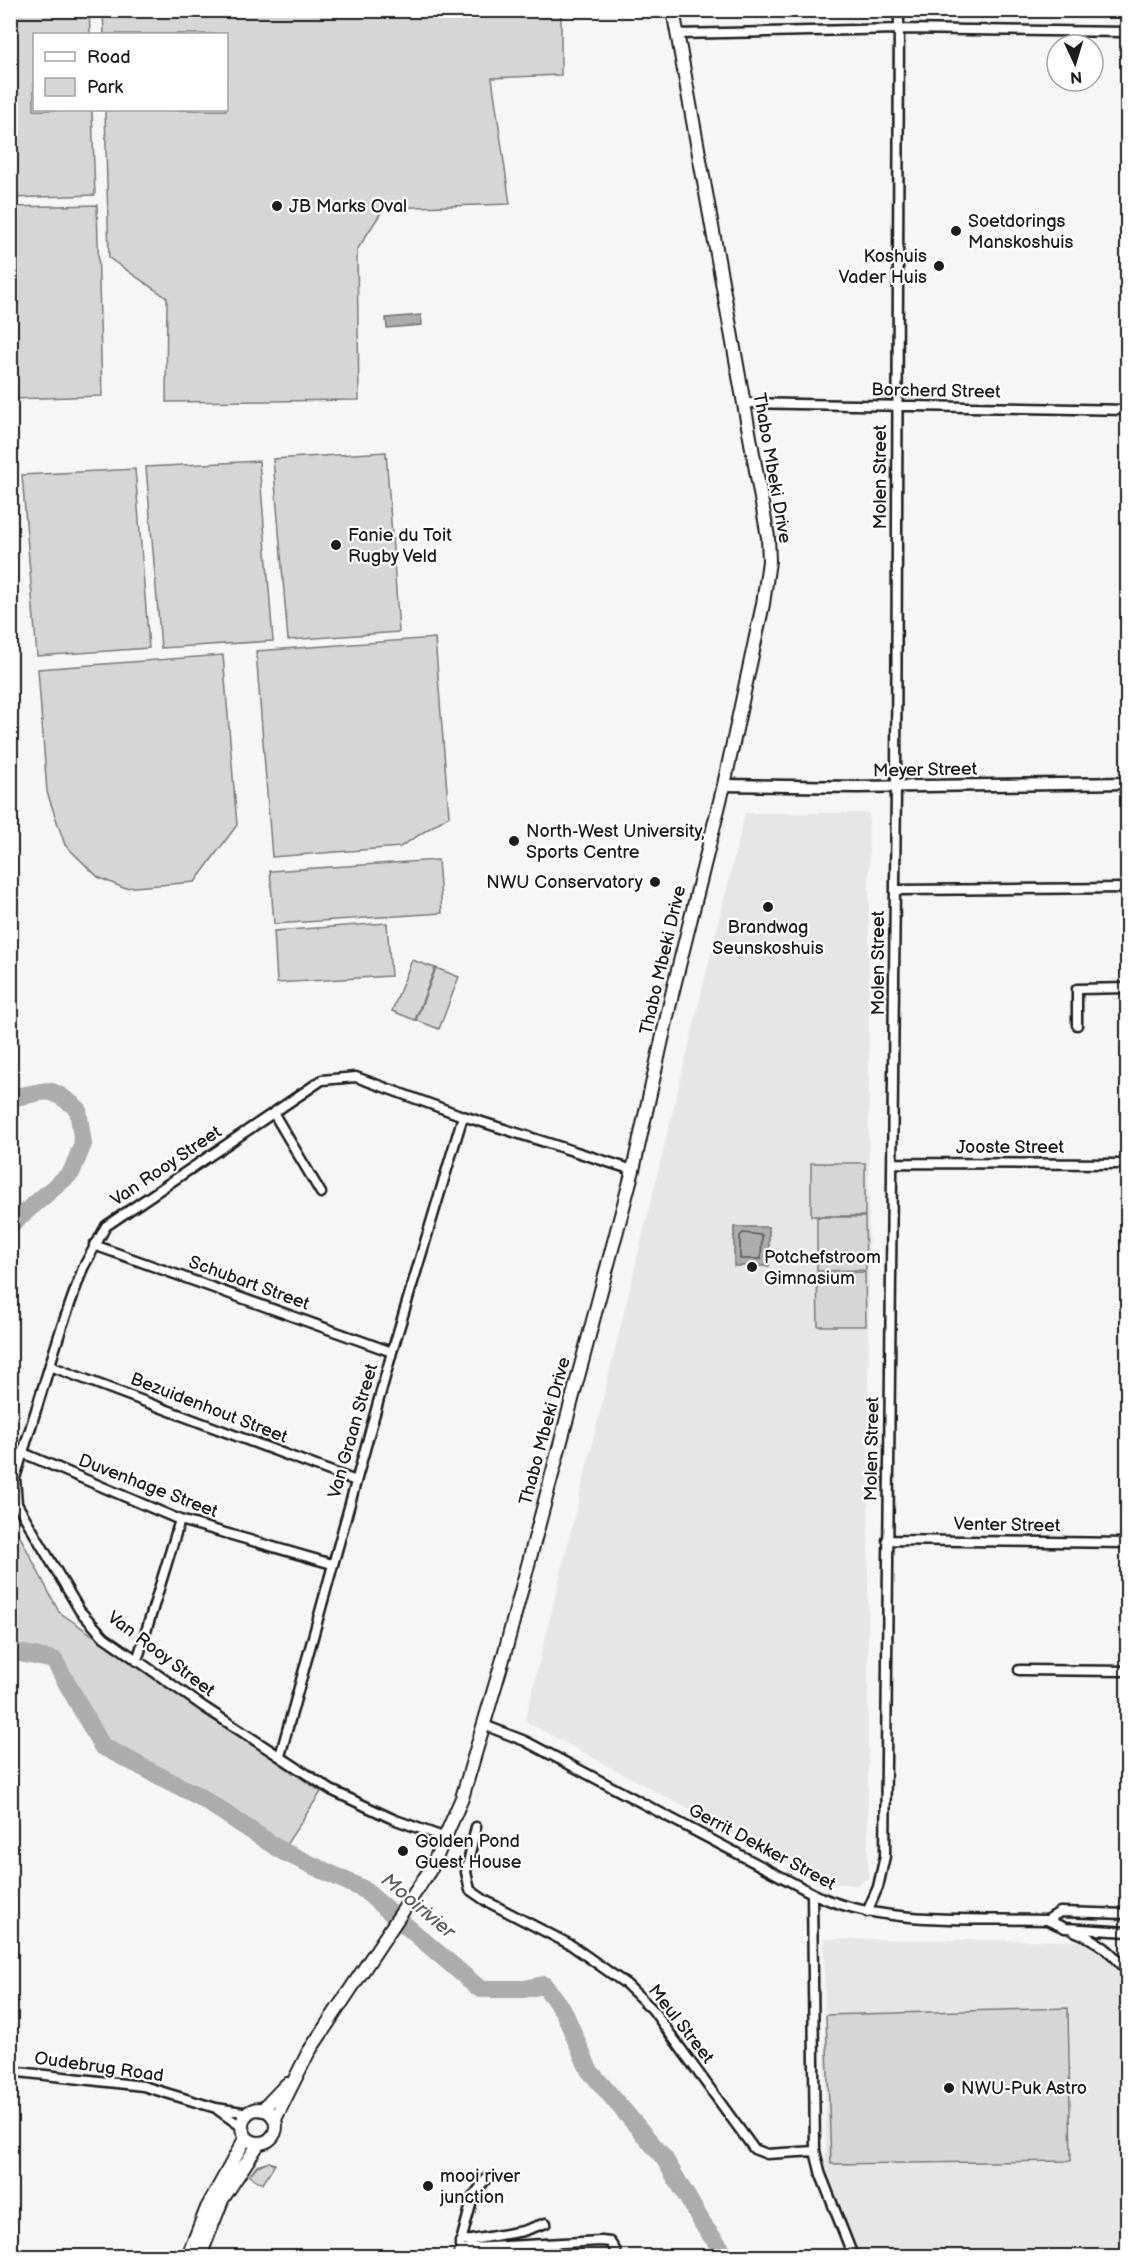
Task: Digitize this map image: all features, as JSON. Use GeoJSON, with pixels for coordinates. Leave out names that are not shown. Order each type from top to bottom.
{"type":"FeatureCollection","features":[{"type":"Feature","properties":{"kind":"main road","name":"Thabo Mbeki Drive"},"geometry":{"type":"LineString","coordinates":[[294,2077],[413,1896],[446,1838],[462,1798],[504,1659],[633,1170],[673,990],[724,785],[763,604],[769,561],[768,537],[672,10]]}},
{"type":"Feature","properties":{"kind":"main road"},"geometry":{"type":"LineString","coordinates":[[188,2256],[207,2208],[244,2132],[249,2113],[262,2110],[294,2077]]}},
{"type":"Feature","properties":{"kind":"main road"},"geometry":{"type":"LineString","coordinates":[[274,2119],[294,2077]]}},
{"type":"Feature","properties":{"kind":"main road"},"geometry":{"type":"LineString","coordinates":[[200,2256],[222,2200],[237,2174],[259,2143],[274,2135],[276,2127],[274,2119],[262,2110]]}},
{"type":"Feature","properties":{"kind":"main road"},"geometry":{"type":"LineString","coordinates":[[244,2132],[259,2143]]}},
{"type":"Feature","properties":{"kind":"street","name":"Molen Street"},"geometry":{"type":"LineString","coordinates":[[867,1912],[878,1887],[885,1856],[896,787],[899,10]]}},
{"type":"Feature","properties":{"kind":"street"},"geometry":{"type":"LineString","coordinates":[[677,34],[899,29],[1128,32]]}},
{"type":"Feature","properties":{"kind":"street","name":"Borcherd Street"},"geometry":{"type":"LineString","coordinates":[[744,403],[1128,410]]}},
{"type":"Feature","properties":{"kind":"street","name":"Meyer Street"},"geometry":{"type":"LineString","coordinates":[[724,785],[896,787],[1128,783]]}},
{"type":"Feature","properties":{"kind":"street"},"geometry":{"type":"LineString","coordinates":[[894,890],[1128,888]]}},
{"type":"Feature","properties":{"kind":"street"},"geometry":{"type":"LineString","coordinates":[[1077,1025],[1077,989],[1128,988]]}},
{"type":"Feature","properties":{"kind":"street","name":"Van Rooy Street"},"geometry":{"type":"LineString","coordinates":[[446,1838],[393,1819],[332,1790],[136,1661],[104,1637],[80,1611],[16,1504],[15,1478],[83,1268],[106,1226],[322,1080],[356,1077],[463,1116],[633,1170]]}},
{"type":"Feature","properties":{"kind":"street"},"geometry":{"type":"LineString","coordinates":[[274,1114],[321,1193]]}},
{"type":"Feature","properties":{"kind":"street","name":"Van Graan Street"},"geometry":{"type":"LineString","coordinates":[[280,1756],[392,1352],[463,1116]]}},
{"type":"Feature","properties":{"kind":"street","name":"Jooste Street"},"geometry":{"type":"LineString","coordinates":[[893,1163],[1128,1164]]}},
{"type":"Feature","properties":{"kind":"street","name":"Schubart Street"},"geometry":{"type":"LineString","coordinates":[[94,1245],[392,1352]]}},
{"type":"Feature","properties":{"kind":"street","name":"Bezuidenhout Street"},"geometry":{"type":"LineString","coordinates":[[50,1366],[356,1481]]}},
{"type":"Feature","properties":{"kind":"street","name":"Duvenhage Street"},"geometry":{"type":"LineString","coordinates":[[23,1453],[180,1520],[332,1564]]}},
{"type":"Feature","properties":{"kind":"street"},"geometry":{"type":"LineString","coordinates":[[136,1661],[180,1520]]}},
{"type":"Feature","properties":{"kind":"street","name":"Venter Street"},"geometry":{"type":"LineString","coordinates":[[887,1540],[1128,1543]]}},
{"type":"Feature","properties":{"kind":"street"},"geometry":{"type":"LineString","coordinates":[[1019,1670],[1128,1671]]}},
{"type":"Feature","properties":{"kind":"street","name":"Gerrit Dekker Street"},"geometry":{"type":"LineString","coordinates":[[483,1725],[511,1734],[616,1787],[812,1893],[844,1907],[867,1912],[1047,1920],[1065,1928],[1128,1932]]}},
{"type":"Feature","properties":{"kind":"street","name":"Meul Street"},"geometry":{"type":"LineString","coordinates":[[476,1827],[466,1872],[470,1890],[486,1901],[571,1945],[626,1984],[652,2009],[754,2148],[767,2154],[815,2151]]}},
{"type":"Feature","properties":{"kind":"street"},"geometry":{"type":"LineString","coordinates":[[812,1893],[815,2151],[821,2175],[854,2256]]}},
{"type":"Feature","properties":{"kind":"street","name":"Gerrit Dekker Street"},"geometry":{"type":"LineString","coordinates":[[1047,1920],[1060,1912],[1128,1914]]}},
{"type":"Feature","properties":{"kind":"street"},"geometry":{"type":"LineString","coordinates":[[1065,1928],[1095,1939],[1110,1950],[1128,1972]]}},
{"type":"Feature","properties":{"kind":"street","name":"Oudebrug Road"},"geometry":{"type":"LineString","coordinates":[[10,2071],[143,2086],[216,2108],[249,2113]]}},
{"type":"Feature","properties":{"kind":"street","name":"Oudebrug Road"},"geometry":{"type":"LineString","coordinates":[[216,2108],[244,2132]]}},
{"type":"Feature","properties":{"kind":"street"},"geometry":{"type":"LineString","coordinates":[[459,2255],[460,2242],[472,2197],[486,2180]]}},
{"type":"Feature","properties":{"kind":"street"},"geometry":{"type":"LineString","coordinates":[[460,2242],[523,2231],[546,2223]]}},
{"type":"Feature","properties":{"kind":"street"},"geometry":{"type":"LineString","coordinates":[[459,2255],[470,2248],[601,2241],[610,2242],[616,2252]]}},
{"type":"Feature","properties":{"kind":"shaded area"},"geometry":{"type":"Polygon","coordinates":[[[880,10],[880,13],[692,15],[692,11],[880,10]]]}},
{"type":"Feature","properties":{"kind":"shaded area","name":"Potchefstroom Gimnasium"},"geometry":{"type":"Polygon","coordinates":[[[745,813],[869,813],[868,1878],[857,1885],[825,1883],[525,1721],[745,813]]]}},
{"type":"Feature","properties":{"kind":"shaded area"},"geometry":{"type":"Polygon","coordinates":[[[824,1939],[1096,1941],[1127,1980],[1127,2256],[852,2256],[826,2178],[824,1939]]]}},
{"type":"Feature","properties":{"kind":"green space"},"geometry":{"type":"Polygon","coordinates":[[[10,11],[89,11],[90,33],[33,33],[33,111],[92,111],[95,195],[11,198],[10,11]]]}},
{"type":"Feature","properties":{"kind":"green space","name":"JB Marks Oval"},"geometry":{"type":"Polygon","coordinates":[[[103,11],[561,11],[561,75],[492,78],[510,204],[384,208],[357,250],[359,400],[166,402],[167,298],[109,258],[105,111],[228,111],[228,33],[104,33],[103,11]]]}},
{"type":"Feature","properties":{"kind":"green space"},"geometry":{"type":"Polygon","coordinates":[[[97,205],[102,396],[11,399],[11,207],[97,205]]]}},
{"type":"Feature","properties":{"kind":"green space","name":"Fanie du Toit Rugby Veld"},"geometry":{"type":"Polygon","coordinates":[[[386,452],[399,632],[288,640],[273,459],[386,452]]]}},
{"type":"Feature","properties":{"kind":"green space"},"geometry":{"type":"Polygon","coordinates":[[[259,461],[273,641],[161,648],[146,467],[259,461]]]}},
{"type":"Feature","properties":{"kind":"green space"},"geometry":{"type":"Polygon","coordinates":[[[135,469],[149,648],[37,656],[22,475],[135,469]]]}},
{"type":"Feature","properties":{"kind":"green space"},"geometry":{"type":"Polygon","coordinates":[[[435,638],[449,816],[400,847],[272,857],[256,651],[435,638]]]}},
{"type":"Feature","properties":{"kind":"green space"},"geometry":{"type":"Polygon","coordinates":[[[223,655],[237,825],[195,882],[123,888],[98,877],[65,845],[47,792],[38,669],[223,655]]]}},
{"type":"Feature","properties":{"kind":"green space"},"geometry":{"type":"Polygon","coordinates":[[[438,860],[442,913],[274,924],[270,871],[438,860]]]}},
{"type":"Feature","properties":{"kind":"green space"},"geometry":{"type":"Polygon","coordinates":[[[387,923],[391,976],[277,983],[274,931],[387,923]]]}},
{"type":"Feature","properties":{"kind":"green space"},"geometry":{"type":"Polygon","coordinates":[[[412,960],[435,968],[415,1020],[392,1011],[412,960]]]}},
{"type":"Feature","properties":{"kind":"green space"},"geometry":{"type":"Polygon","coordinates":[[[436,968],[459,977],[439,1029],[416,1020],[436,968]]]}},
{"type":"Feature","properties":{"kind":"green space"},"geometry":{"type":"Polygon","coordinates":[[[811,1163],[865,1163],[865,1216],[811,1216],[811,1163]]]}},
{"type":"Feature","properties":{"kind":"green space"},"geometry":{"type":"Polygon","coordinates":[[[817,1217],[865,1217],[866,1270],[817,1271],[817,1217]]]}},
{"type":"Feature","properties":{"kind":"green space"},"geometry":{"type":"Polygon","coordinates":[[[865,1272],[866,1326],[818,1326],[817,1273],[865,1272]]]}},
{"type":"Feature","properties":{"kind":"green space"},"geometry":{"type":"Polygon","coordinates":[[[10,1517],[59,1612],[321,1792],[282,1851],[200,1797],[102,1746],[54,1660],[11,1651],[10,1517]]]}},
{"type":"Feature","properties":{"kind":"green space","name":"NWU-Puk Astro"},"geometry":{"type":"Polygon","coordinates":[[[1068,2008],[1071,2161],[831,2164],[826,2015],[1068,2008]]]}},
{"type":"Feature","properties":{"kind":"green space"},"geometry":{"type":"Polygon","coordinates":[[[269,2162],[275,2164],[263,2184],[249,2176],[257,2166],[269,2162]]]}},
{"type":"Feature","properties":{"kind":"water"},"geometry":{"type":"Polygon","coordinates":[[[421,315],[422,325],[387,328],[386,318],[421,315]]]}},
{"type":"Feature","properties":{"kind":"water"},"geometry":{"type":"Polygon","coordinates":[[[734,1227],[769,1227],[769,1266],[734,1266],[734,1227]]]}},
{"type":"Feature","properties":{"kind":"waterway","name":"Mooirivier"},"geometry":{"type":"LineString","coordinates":[[10,1097],[46,1091],[66,1100],[78,1109],[83,1144],[71,1173],[10,1225]]}},
{"type":"Feature","properties":{"kind":"waterway","name":"Mooirivier"},"geometry":{"type":"LineString","coordinates":[[10,1651],[54,1660],[102,1746],[200,1797],[282,1851],[363,1889],[480,1989],[524,1989],[544,1985],[564,2012],[589,2070],[664,2158],[706,2229],[727,2256]]}},
{"type":"Feature","properties":{"kind":"place","name":"JB Marks Oval"},"geometry":{"type":"Point","coordinates":[277,206]}},
{"type":"Feature","properties":{"kind":"place","name":"Soetdorings Manskoshuis"},"geometry":{"type":"Point","coordinates":[956,231]}},
{"type":"Feature","properties":{"kind":"place","name":"Koshuis Vader Huis"},"geometry":{"type":"Point","coordinates":[939,266]}},
{"type":"Feature","properties":{"kind":"place","name":"Fanie du Toit Rugby Veld"},"geometry":{"type":"Point","coordinates":[336,545]}},
{"type":"Feature","properties":{"kind":"place","name":"North-West University, Sports Centre"},"geometry":{"type":"Point","coordinates":[514,841]}},
{"type":"Feature","properties":{"kind":"place","name":"NWU Conservatory"},"geometry":{"type":"Point","coordinates":[655,882]}},
{"type":"Feature","properties":{"kind":"place","name":"Brandwag Seunskoshuis"},"geometry":{"type":"Point","coordinates":[768,907]}},
{"type":"Feature","properties":{"kind":"place","name":"Potchefstroom Gimnasium"},"geometry":{"type":"Point","coordinates":[752,1267]}},
{"type":"Feature","properties":{"kind":"place","name":"Golden Pond Guest House"},"geometry":{"type":"Point","coordinates":[403,1851]}},
{"type":"Feature","properties":{"kind":"place","name":"NWU-Puk Astro"},"geometry":{"type":"Point","coordinates":[949,2088]}},
{"type":"Feature","properties":{"kind":"place","name":"mooi river junction"},"geometry":{"type":"Point","coordinates":[428,2186]}}]}
